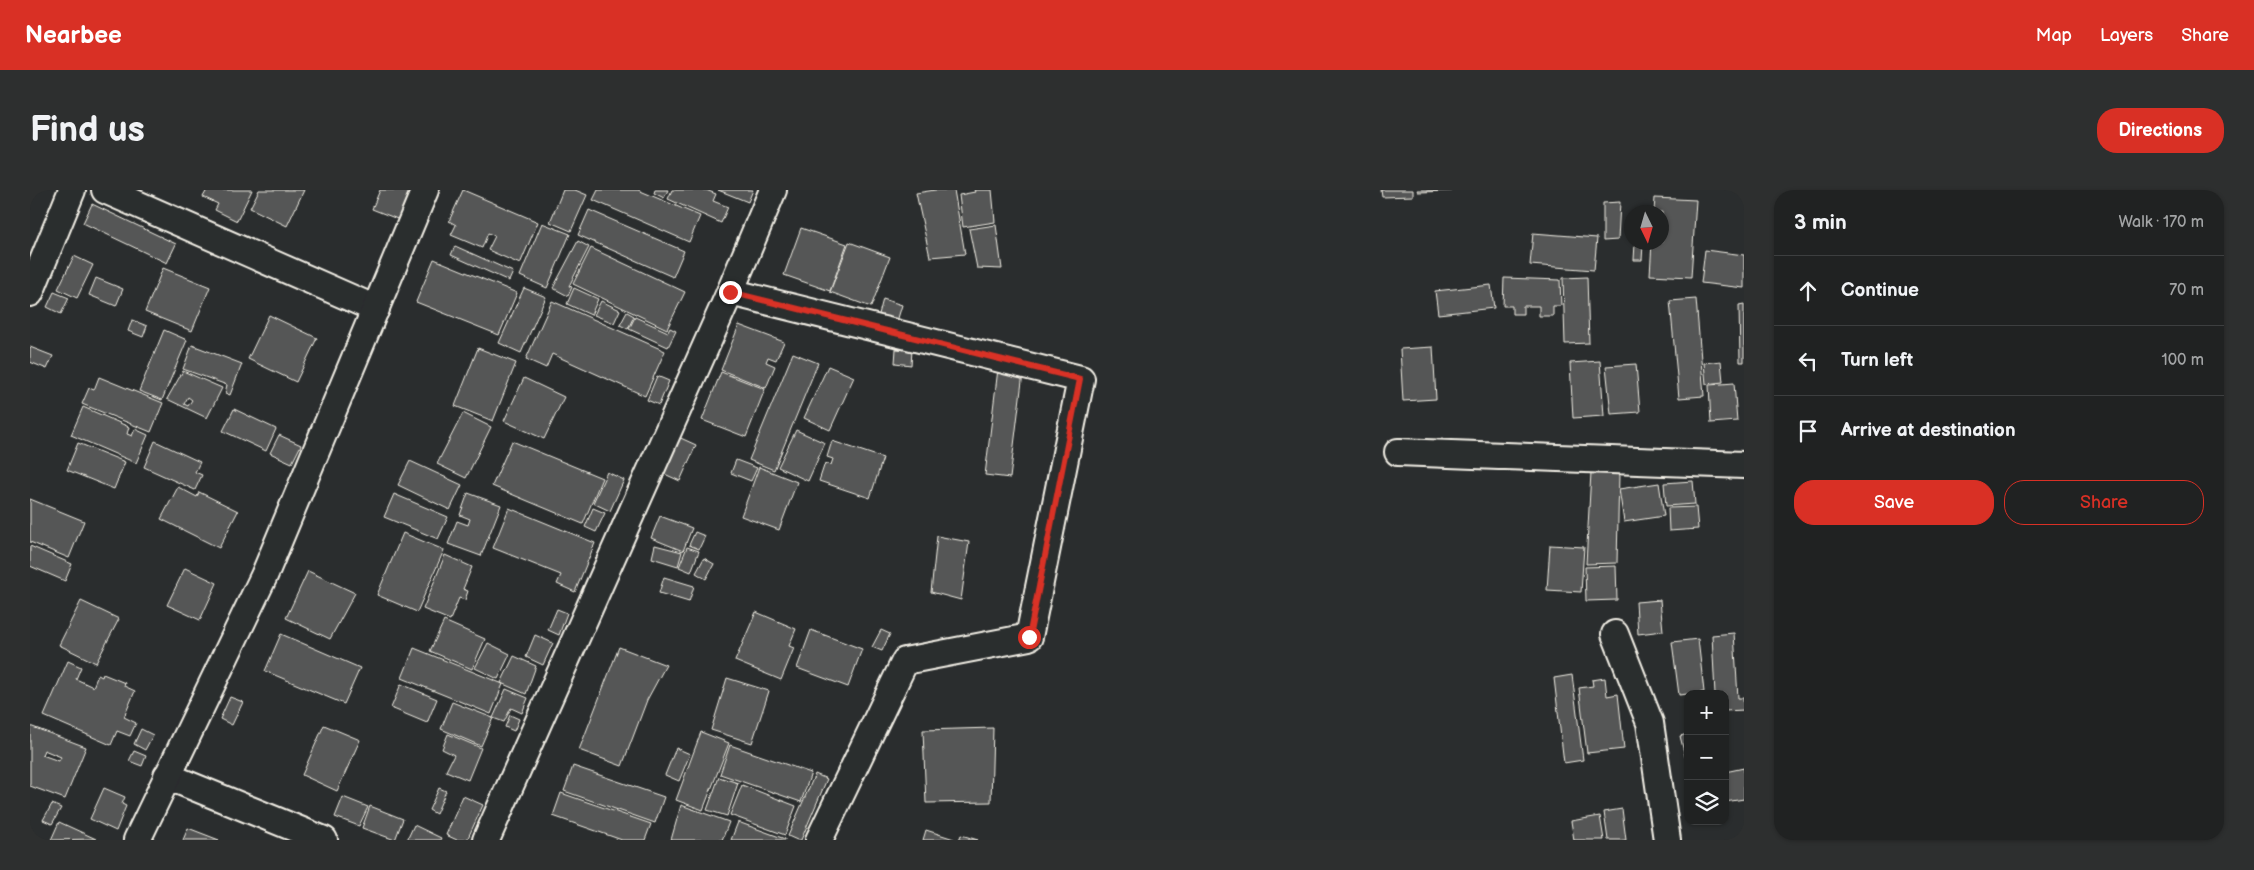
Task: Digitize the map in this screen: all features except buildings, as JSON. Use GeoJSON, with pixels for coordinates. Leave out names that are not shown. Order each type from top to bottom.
{"type":"FeatureCollection","features":[{"type":"Feature","properties":{"kind":"street"},"geometry":{"type":"LineString","coordinates":[[30,293],[72,190]]}},
{"type":"Feature","properties":{"kind":"street"},"geometry":{"type":"LineString","coordinates":[[105,190],[376,309]]}},
{"type":"Feature","properties":{"kind":"street"},"geometry":{"type":"LineString","coordinates":[[137,840],[264,576],[426,190]]}},
{"type":"Feature","properties":{"kind":"street"},"geometry":{"type":"LineString","coordinates":[[486,840],[730,292],[772,190]]}},
{"type":"Feature","properties":{"kind":"street"},"geometry":{"type":"LineString","coordinates":[[730,292],[1080,379],[1029,637],[905,661],[819,840]]}},
{"type":"Feature","properties":{"kind":"street"},"geometry":{"type":"LineString","coordinates":[[1499,456],[1398,452],[1744,465]]}},
{"type":"Feature","properties":{"kind":"street"},"geometry":{"type":"LineString","coordinates":[[1615,634],[1650,723],[1667,840]]}},
{"type":"Feature","properties":{"kind":"street"},"geometry":{"type":"LineString","coordinates":[[167,776],[324,840]]}},
{"type":"Feature","properties":{"kind":"route"},"geometry":{"type":"LineString","coordinates":[[730,292],[1080,379],[1029,637]]}}]}
